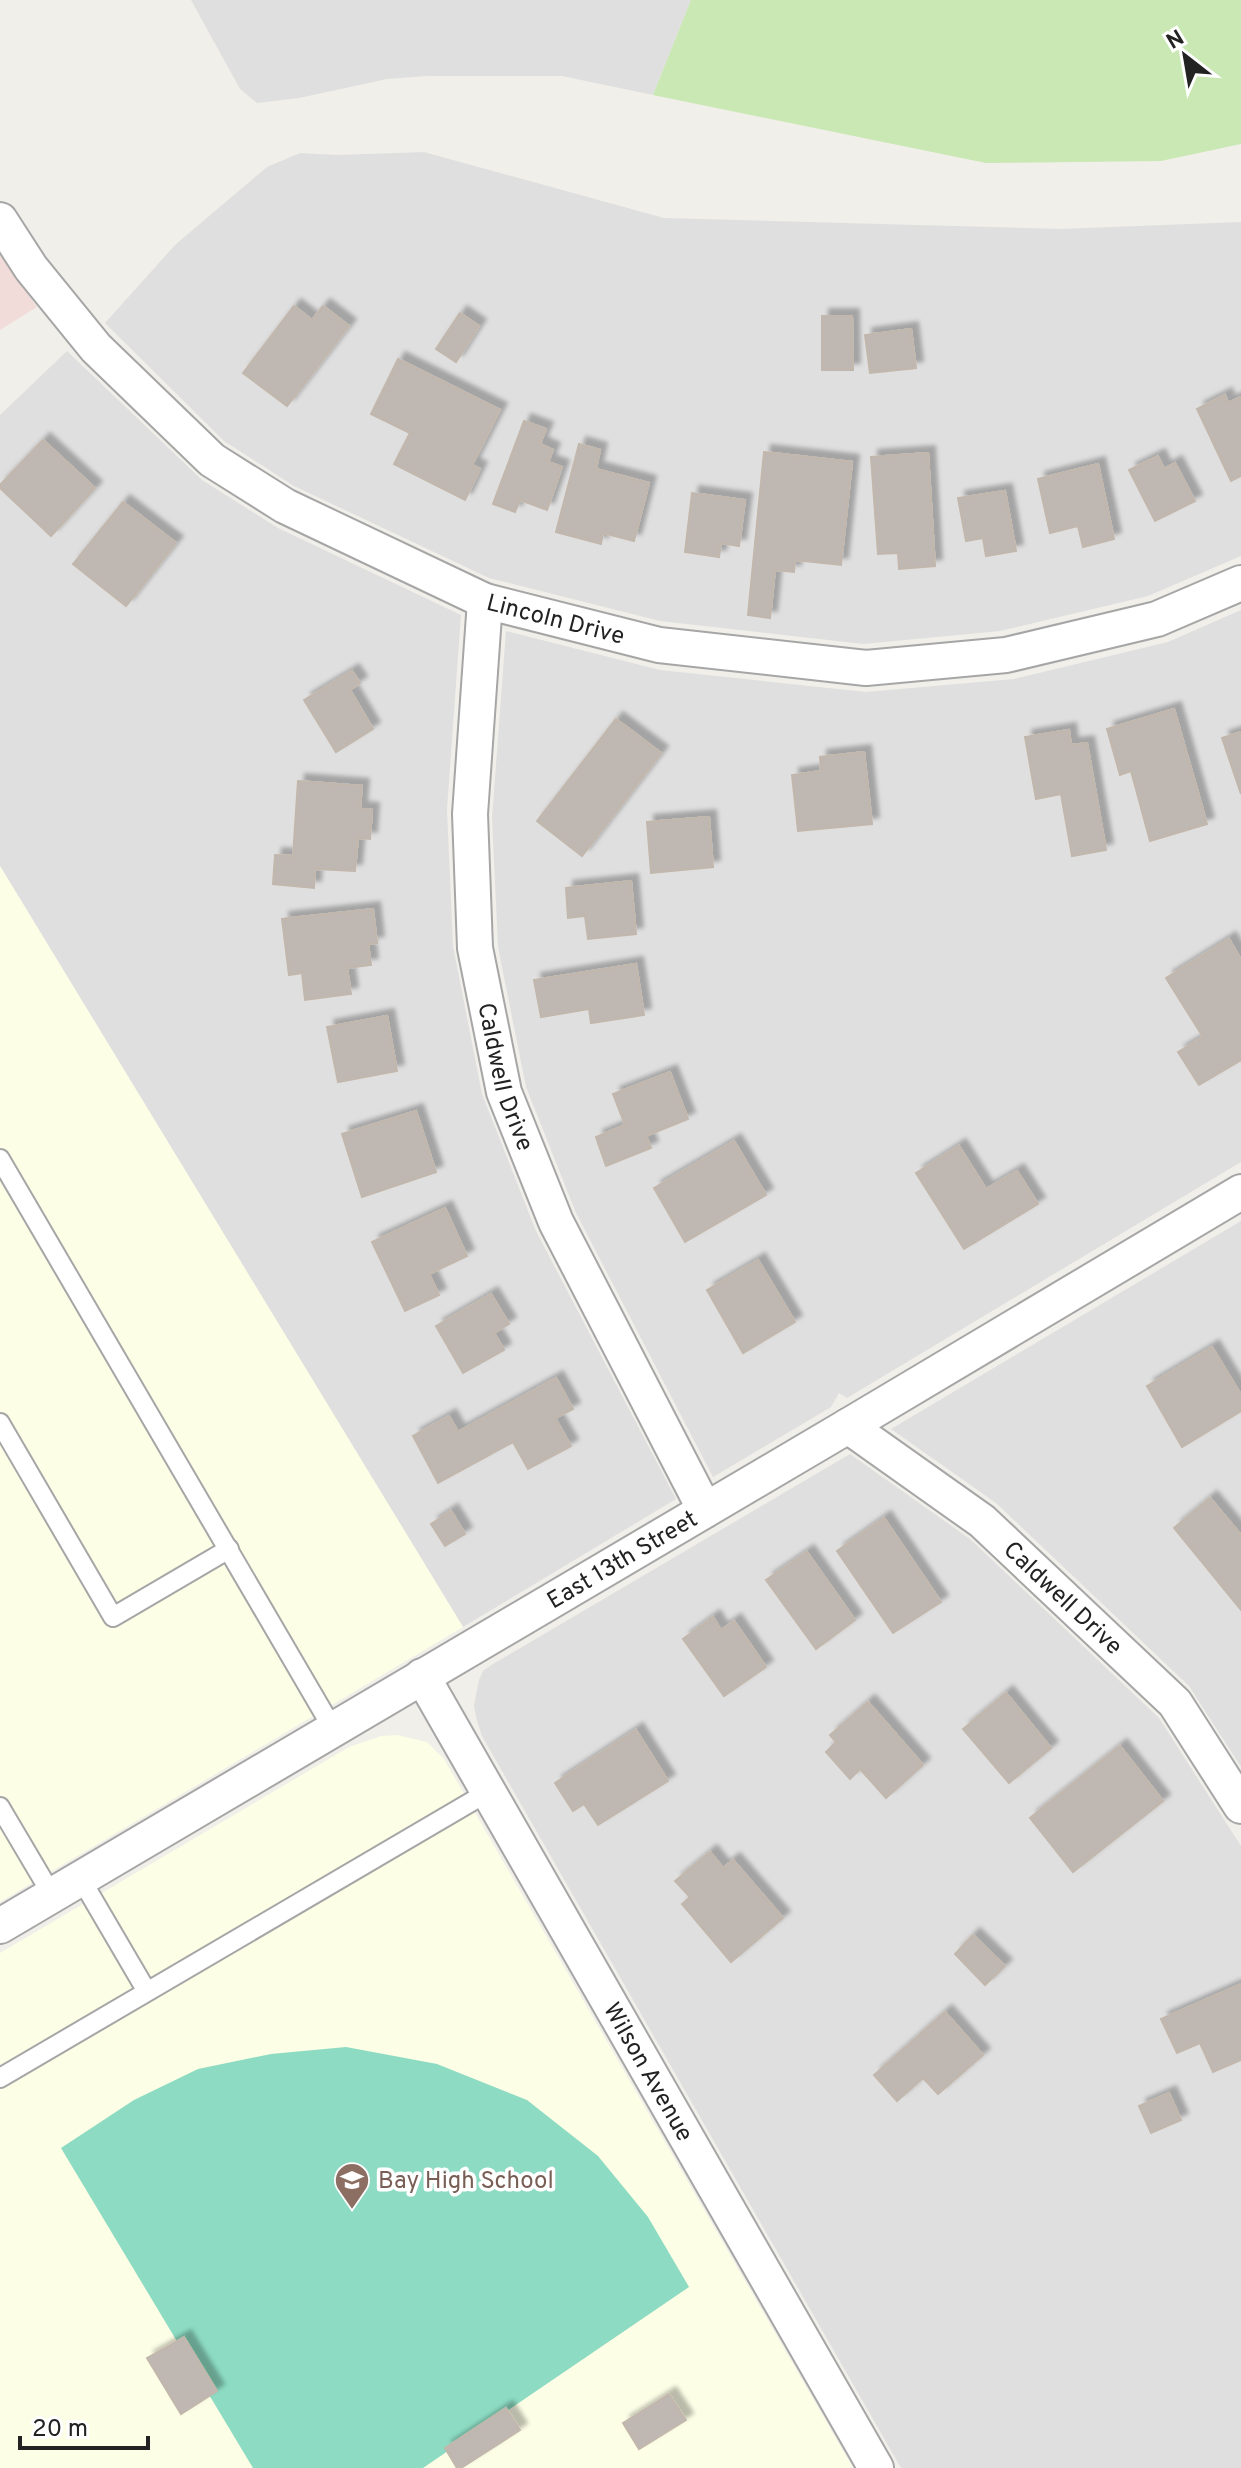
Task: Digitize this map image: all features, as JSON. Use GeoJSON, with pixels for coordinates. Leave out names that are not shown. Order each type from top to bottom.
{"type":"FeatureCollection","features":[{"type":"Feature","properties":{"kind":"street","name":"Lincoln Drive"},"geometry":{"type":"LineString","coordinates":[[0,220],[31,268],[96,348],[212,460],[285,506],[485,601],[659,645],[866,668],[1006,655],[1157,619],[1241,583]]}},
{"type":"Feature","properties":{"kind":"street","name":"Caldwell Drive"},"geometry":{"type":"LineString","coordinates":[[485,601],[470,814],[475,948],[504,1092],[556,1222],[705,1510]]}},
{"type":"Feature","properties":{"kind":"street","name":"East 13th Street"},"geometry":{"type":"LineString","coordinates":[[0,1926],[1241,1192]]}},
{"type":"Feature","properties":{"kind":"street","name":"Caldwell Drive"},"geometry":{"type":"LineString","coordinates":[[848,1426],[982,1521],[1175,1703],[1241,1806]]}},
{"type":"Feature","properties":{"kind":"street","name":"Wilson Avenue"},"geometry":{"type":"LineString","coordinates":[[422,1676],[876,2468]]}},
{"type":"Feature","properties":{"kind":"lane"},"geometry":{"type":"LineString","coordinates":[[0,1159],[333,1729]]}},
{"type":"Feature","properties":{"kind":"lane"},"geometry":{"type":"LineString","coordinates":[[0,1423],[113,1617],[229,1549]]}},
{"type":"Feature","properties":{"kind":"lane"},"geometry":{"type":"LineString","coordinates":[[0,2078],[488,1792]]}},
{"type":"Feature","properties":{"kind":"lane"},"geometry":{"type":"LineString","coordinates":[[0,1807],[146,1990]]}},
{"type":"Feature","properties":{"kind":"shaded area"},"geometry":{"type":"Polygon","coordinates":[[[191,0],[691,0],[653,95],[562,76],[427,76],[387,79],[299,98],[257,103],[240,89],[191,0]]]}},
{"type":"Feature","properties":{"kind":"shaded area"},"geometry":{"type":"Polygon","coordinates":[[[424,152],[664,218],[1060,229],[1241,222],[1241,556],[1148,596],[1000,631],[863,644],[660,621],[489,578],[294,486],[224,441],[105,323],[175,245],[267,167],[300,153],[424,152]]]}},
{"type":"Feature","properties":{"kind":"shaded area"},"geometry":{"type":"Polygon","coordinates":[[[0,255],[37,307],[0,330],[0,255]]]}},
{"type":"Feature","properties":{"kind":"shaded area"},"geometry":{"type":"Polygon","coordinates":[[[67,351],[202,480],[278,528],[461,615],[447,809],[453,946],[482,1094],[536,1231],[676,1499],[463,1627],[0,866],[0,415],[67,351]]]}},
{"type":"Feature","properties":{"kind":"shaded area"},"geometry":{"type":"Polygon","coordinates":[[[1241,610],[1241,1162],[847,1398],[839,1393],[831,1407],[713,1477],[576,1213],[526,1087],[498,947],[492,818],[506,631],[660,670],[866,692],[1014,679],[1168,642],[1241,610]]]}},
{"type":"Feature","properties":{"kind":"shaded area"},"geometry":{"type":"Polygon","coordinates":[[[0,866],[463,1627],[0,1902],[0,866]]]}},
{"type":"Feature","properties":{"kind":"shaded area"},"geometry":{"type":"Polygon","coordinates":[[[1241,1221],[1241,1767],[1189,1686],[996,1503],[891,1429],[1241,1221]]]}},
{"type":"Feature","properties":{"kind":"shaded area"},"geometry":{"type":"Polygon","coordinates":[[[850,1454],[970,1539],[1159,1718],[1241,1846],[1241,2468],[901,2468],[482,1736],[474,1706],[483,1671],[850,1454]]]}},
{"type":"Feature","properties":{"kind":"shaded area","name":"Bay High School"},"geometry":{"type":"Polygon","coordinates":[[[397,1735],[427,1742],[444,1759],[853,2468],[0,2468],[0,1953],[349,1747],[381,1736],[397,1735]]]}},
{"type":"Feature","properties":{"kind":"green space"},"geometry":{"type":"Polygon","coordinates":[[[691,0],[1241,0],[1241,144],[1161,161],[986,163],[653,95],[691,0]]]}},
{"type":"Feature","properties":{"kind":"green space"},"geometry":{"type":"Polygon","coordinates":[[[346,2047],[437,2064],[527,2100],[598,2156],[648,2217],[689,2287],[423,2468],[253,2468],[61,2148],[134,2100],[198,2069],[271,2054],[346,2047]]]}},
{"type":"Feature","properties":{"kind":"building"},"geometry":{"type":"Polygon","coordinates":[[[294,306],[312,320],[323,306],[349,326],[287,406],[243,373],[294,306]]]}},
{"type":"Feature","properties":{"kind":"building"},"geometry":{"type":"Polygon","coordinates":[[[460,313],[479,326],[456,362],[436,349],[460,313]]]}},
{"type":"Feature","properties":{"kind":"building"},"geometry":{"type":"Polygon","coordinates":[[[822,316],[852,316],[853,370],[822,370],[822,316]]]}},
{"type":"Feature","properties":{"kind":"building"},"geometry":{"type":"Polygon","coordinates":[[[911,329],[916,368],[870,373],[865,335],[911,329]]]}},
{"type":"Feature","properties":{"kind":"building"},"geometry":{"type":"Polygon","coordinates":[[[398,359],[500,410],[472,465],[480,469],[465,500],[394,464],[410,433],[371,414],[398,359]]]}},
{"type":"Feature","properties":{"kind":"building"},"geometry":{"type":"Polygon","coordinates":[[[1225,395],[1228,403],[1241,397],[1241,476],[1231,481],[1197,409],[1225,395]]]}},
{"type":"Feature","properties":{"kind":"building"},"geometry":{"type":"Polygon","coordinates":[[[524,421],[546,429],[540,444],[553,450],[548,462],[562,467],[547,510],[520,500],[515,512],[493,504],[524,421]]]}},
{"type":"Feature","properties":{"kind":"building"},"geometry":{"type":"Polygon","coordinates":[[[43,440],[95,488],[51,536],[0,488],[43,440]]]}},
{"type":"Feature","properties":{"kind":"building"},"geometry":{"type":"Polygon","coordinates":[[[579,444],[600,450],[596,469],[649,483],[634,541],[603,533],[601,544],[556,532],[579,444]]]}},
{"type":"Feature","properties":{"kind":"building"},"geometry":{"type":"Polygon","coordinates":[[[764,452],[852,462],[841,565],[795,560],[794,572],[775,570],[770,618],[748,615],[764,452]]]}},
{"type":"Feature","properties":{"kind":"building"},"geometry":{"type":"Polygon","coordinates":[[[928,453],[935,566],[899,569],[898,553],[878,554],[871,457],[928,453]]]}},
{"type":"Feature","properties":{"kind":"building"},"geometry":{"type":"Polygon","coordinates":[[[1158,456],[1164,469],[1175,463],[1195,501],[1155,521],[1129,470],[1158,456]]]}},
{"type":"Feature","properties":{"kind":"building"},"geometry":{"type":"Polygon","coordinates":[[[1098,464],[1114,539],[1083,547],[1078,526],[1050,533],[1038,479],[1098,464]]]}},
{"type":"Feature","properties":{"kind":"building"},"geometry":{"type":"Polygon","coordinates":[[[1005,491],[1016,551],[986,556],[983,538],[966,541],[958,498],[1005,491]]]}},
{"type":"Feature","properties":{"kind":"building"},"geometry":{"type":"Polygon","coordinates":[[[692,493],[745,500],[739,546],[721,543],[719,557],[685,552],[692,493]]]}},
{"type":"Feature","properties":{"kind":"building"},"geometry":{"type":"Polygon","coordinates":[[[123,502],[176,543],[126,606],[73,564],[123,502]]]}},
{"type":"Feature","properties":{"kind":"building"},"geometry":{"type":"Polygon","coordinates":[[[352,671],[360,683],[350,690],[373,729],[336,752],[304,700],[352,671]]]}},
{"type":"Feature","properties":{"kind":"building"},"geometry":{"type":"Polygon","coordinates":[[[1174,709],[1207,824],[1150,841],[1131,771],[1120,775],[1107,729],[1174,709]]]}},
{"type":"Feature","properties":{"kind":"building"},"geometry":{"type":"Polygon","coordinates":[[[616,719],[661,753],[582,856],[537,821],[616,719]]]}},
{"type":"Feature","properties":{"kind":"building"},"geometry":{"type":"Polygon","coordinates":[[[1069,730],[1071,745],[1087,743],[1106,850],[1072,856],[1061,794],[1036,799],[1025,737],[1069,730]]]}},
{"type":"Feature","properties":{"kind":"building"},"geometry":{"type":"Polygon","coordinates":[[[1241,732],[1241,794],[1222,738],[1241,732]]]}},
{"type":"Feature","properties":{"kind":"building"},"geometry":{"type":"Polygon","coordinates":[[[864,752],[872,824],[798,831],[792,775],[821,771],[820,757],[864,752]]]}},
{"type":"Feature","properties":{"kind":"building"},"geometry":{"type":"Polygon","coordinates":[[[298,781],[362,786],[360,809],[372,810],[370,839],[358,838],[355,871],[315,869],[314,888],[273,884],[275,855],[293,856],[298,781]]]}},
{"type":"Feature","properties":{"kind":"building"},"geometry":{"type":"Polygon","coordinates":[[[709,817],[713,867],[651,873],[647,822],[709,817]]]}},
{"type":"Feature","properties":{"kind":"building"},"geometry":{"type":"Polygon","coordinates":[[[631,881],[636,934],[588,939],[585,916],[568,918],[566,888],[631,881]]]}},
{"type":"Feature","properties":{"kind":"building"},"geometry":{"type":"Polygon","coordinates":[[[373,909],[377,943],[368,944],[371,965],[347,968],[351,994],[305,1000],[302,973],[289,975],[282,919],[373,909]]]}},
{"type":"Feature","properties":{"kind":"building"},"geometry":{"type":"Polygon","coordinates":[[[1229,939],[1241,960],[1241,1060],[1199,1085],[1178,1052],[1203,1037],[1166,978],[1229,939]]]}},
{"type":"Feature","properties":{"kind":"building"},"geometry":{"type":"Polygon","coordinates":[[[636,964],[644,1015],[591,1023],[589,1009],[541,1017],[534,980],[636,964]]]}},
{"type":"Feature","properties":{"kind":"building"},"geometry":{"type":"Polygon","coordinates":[[[387,1016],[397,1071],[338,1082],[327,1027],[387,1016]]]}},
{"type":"Feature","properties":{"kind":"building"},"geometry":{"type":"Polygon","coordinates":[[[670,1072],[688,1119],[646,1136],[651,1148],[606,1166],[596,1137],[625,1125],[613,1094],[670,1072]]]}},
{"type":"Feature","properties":{"kind":"building"},"geometry":{"type":"Polygon","coordinates":[[[416,1111],[436,1172],[362,1197],[342,1134],[416,1111]]]}},
{"type":"Feature","properties":{"kind":"building"},"geometry":{"type":"Polygon","coordinates":[[[734,1141],[766,1195],[685,1242],[654,1188],[734,1141]]]}},
{"type":"Feature","properties":{"kind":"building"},"geometry":{"type":"Polygon","coordinates":[[[959,1146],[986,1189],[1017,1171],[1038,1204],[964,1249],[916,1173],[959,1146]]]}},
{"type":"Feature","properties":{"kind":"building"},"geometry":{"type":"Polygon","coordinates":[[[445,1208],[467,1256],[429,1274],[439,1295],[405,1311],[372,1242],[445,1208]]]}},
{"type":"Feature","properties":{"kind":"building"},"geometry":{"type":"Polygon","coordinates":[[[758,1260],[795,1322],[743,1353],[707,1290],[758,1260]]]}},
{"type":"Feature","properties":{"kind":"building"},"geometry":{"type":"Polygon","coordinates":[[[491,1294],[509,1324],[494,1333],[504,1350],[463,1373],[436,1326],[491,1294]]]}},
{"type":"Feature","properties":{"kind":"building"},"geometry":{"type":"Polygon","coordinates":[[[1212,1347],[1241,1395],[1241,1411],[1182,1447],[1147,1386],[1212,1347]]]}},
{"type":"Feature","properties":{"kind":"building"},"geometry":{"type":"Polygon","coordinates":[[[556,1378],[573,1409],[555,1418],[571,1446],[528,1469],[513,1442],[438,1483],[413,1436],[449,1416],[458,1432],[556,1378]]]}},
{"type":"Feature","properties":{"kind":"building"},"geometry":{"type":"Polygon","coordinates":[[[1210,1498],[1241,1535],[1241,1610],[1174,1528],[1210,1498]]]}},
{"type":"Feature","properties":{"kind":"building"},"geometry":{"type":"Polygon","coordinates":[[[451,1511],[465,1534],[445,1546],[431,1524],[451,1511]]]}},
{"type":"Feature","properties":{"kind":"building"},"geometry":{"type":"Polygon","coordinates":[[[884,1518],[941,1602],[893,1633],[837,1551],[884,1518]]]}},
{"type":"Feature","properties":{"kind":"building"},"geometry":{"type":"Polygon","coordinates":[[[807,1552],[855,1620],[816,1649],[766,1580],[807,1552]]]}},
{"type":"Feature","properties":{"kind":"building"},"geometry":{"type":"Polygon","coordinates":[[[713,1617],[721,1630],[734,1621],[766,1667],[724,1696],[683,1639],[713,1617]]]}},
{"type":"Feature","properties":{"kind":"building"},"geometry":{"type":"Polygon","coordinates":[[[1006,1693],[1051,1748],[1009,1783],[963,1729],[1006,1693]]]}},
{"type":"Feature","properties":{"kind":"building"},"geometry":{"type":"Polygon","coordinates":[[[868,1702],[923,1765],[886,1798],[860,1769],[850,1779],[826,1752],[836,1742],[830,1735],[868,1702]]]}},
{"type":"Feature","properties":{"kind":"building"},"geometry":{"type":"Polygon","coordinates":[[[636,1730],[668,1781],[598,1825],[584,1804],[573,1811],[555,1783],[636,1730]]]}},
{"type":"Feature","properties":{"kind":"building"},"geometry":{"type":"Polygon","coordinates":[[[1120,1746],[1163,1801],[1073,1872],[1030,1818],[1120,1746]]]}},
{"type":"Feature","properties":{"kind":"building"},"geometry":{"type":"Polygon","coordinates":[[[710,1852],[723,1868],[733,1860],[783,1918],[731,1962],[682,1904],[690,1897],[675,1881],[710,1852]]]}},
{"type":"Feature","properties":{"kind":"building"},"geometry":{"type":"Polygon","coordinates":[[[973,1935],[1005,1966],[985,1985],[955,1954],[973,1935]]]}},
{"type":"Feature","properties":{"kind":"building"},"geometry":{"type":"Polygon","coordinates":[[[1241,1984],[1241,2060],[1213,2072],[1200,2043],[1177,2053],[1161,2019],[1241,1984]]]}},
{"type":"Feature","properties":{"kind":"building"},"geometry":{"type":"Polygon","coordinates":[[[945,2012],[983,2055],[938,2094],[923,2078],[897,2101],[874,2075],[945,2012]]]}},
{"type":"Feature","properties":{"kind":"building"},"geometry":{"type":"Polygon","coordinates":[[[1169,2093],[1181,2120],[1151,2133],[1139,2106],[1169,2093]]]}},
{"type":"Feature","properties":{"kind":"building"},"geometry":{"type":"Polygon","coordinates":[[[184,2337],[217,2391],[181,2414],[147,2358],[184,2337]]]}},
{"type":"Feature","properties":{"kind":"building"},"geometry":{"type":"Polygon","coordinates":[[[669,2394],[686,2420],[639,2449],[623,2423],[669,2394]]]}},
{"type":"Feature","properties":{"kind":"building"},"geometry":{"type":"Polygon","coordinates":[[[506,2408],[520,2430],[457,2468],[445,2448],[506,2408]]]}},
{"type":"Feature","properties":{"kind":"place","name":"Bay High School"},"geometry":{"type":"Point","coordinates":[352,2211]}}]}
